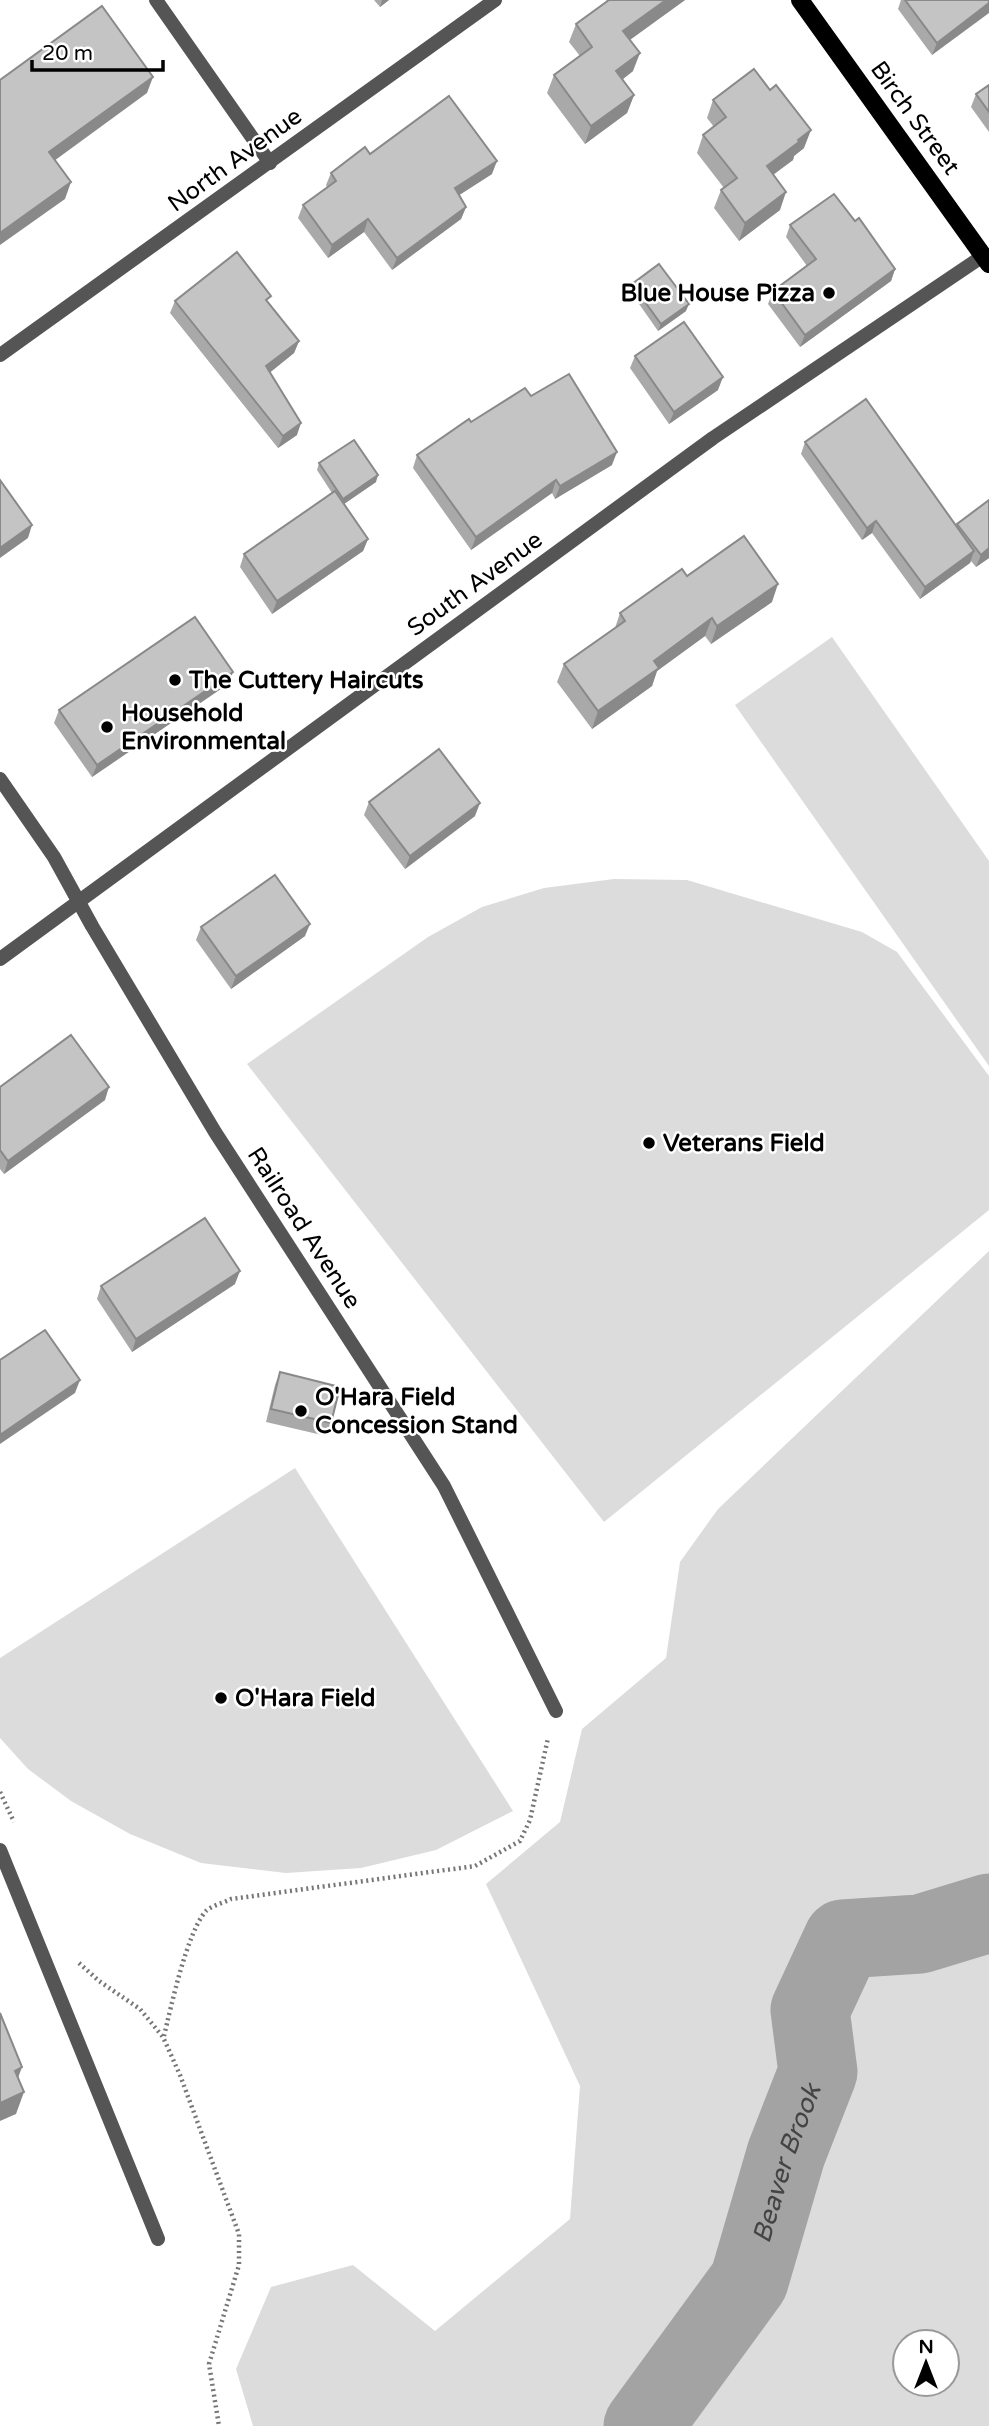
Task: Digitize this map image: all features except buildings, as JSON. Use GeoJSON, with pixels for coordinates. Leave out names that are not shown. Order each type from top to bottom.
{"type":"FeatureCollection","features":[{"type":"Feature","properties":{"kind":"main road","name":"Birch Street"},"geometry":{"type":"LineString","coordinates":[[800,0],[986,260]]}},
{"type":"Feature","properties":{"kind":"street"},"geometry":{"type":"LineString","coordinates":[[156,0],[270,163]]}},
{"type":"Feature","properties":{"kind":"street","name":"North Avenue"},"geometry":{"type":"LineString","coordinates":[[0,355],[495,0]]}},
{"type":"Feature","properties":{"kind":"street","name":"South Avenue"},"geometry":{"type":"LineString","coordinates":[[0,959],[713,438],[986,260]]}},
{"type":"Feature","properties":{"kind":"street","name":"Railroad Avenue"},"geometry":{"type":"LineString","coordinates":[[0,779],[54,856],[215,1132],[444,1486],[556,1711]]}},
{"type":"Feature","properties":{"kind":"street"},"geometry":{"type":"LineString","coordinates":[[0,1850],[159,2239]]}},
{"type":"Feature","properties":{"kind":"path"},"geometry":{"type":"LineString","coordinates":[[163,2037],[178,1976],[206,1910],[231,1899],[475,1866],[520,1841],[530,1819],[556,1711]]}},
{"type":"Feature","properties":{"kind":"path"},"geometry":{"type":"LineString","coordinates":[[0,1792],[16,1828]]}},
{"type":"Feature","properties":{"kind":"path"},"geometry":{"type":"LineString","coordinates":[[77,1961],[99,1981],[140,2009],[163,2037],[180,2075],[239,2234],[239,2265],[209,2364],[219,2426]]}},
{"type":"Feature","properties":{"kind":"shaded area"},"geometry":{"type":"Polygon","coordinates":[[[832,637],[989,861],[989,1066],[735,705],[832,637]]]}},
{"type":"Feature","properties":{"kind":"shaded area","name":"Veterans Field"},"geometry":{"type":"Polygon","coordinates":[[[614,879],[687,880],[862,932],[897,952],[989,1076],[989,1210],[604,1522],[247,1064],[428,937],[482,907],[544,888],[614,879]]]}},
{"type":"Feature","properties":{"kind":"shaded area"},"geometry":{"type":"Polygon","coordinates":[[[989,1251],[989,2426],[253,2426],[236,2369],[271,2287],[353,2265],[435,2331],[570,2219],[580,2086],[486,1884],[560,1822],[582,1729],[666,1658],[680,1562],[718,1509],[989,1251]]]}},
{"type":"Feature","properties":{"kind":"shaded area","name":"O'Hara Field"},"geometry":{"type":"Polygon","coordinates":[[[295,1468],[513,1811],[436,1850],[361,1868],[286,1873],[201,1863],[130,1834],[71,1801],[28,1769],[0,1738],[0,1658],[295,1468]]]}},
{"type":"Feature","properties":{"kind":"waterway","name":"Beaver Brook"},"geometry":{"type":"LineString","coordinates":[[643,2426],[749,2281],[786,2154],[818,2072],[810,2010],[843,1939],[920,1934],[989,1913]]}},
{"type":"Feature","properties":{"kind":"place","name":"Blue House Pizza"},"geometry":{"type":"Point","coordinates":[829,293]}},
{"type":"Feature","properties":{"kind":"place","name":"The Cuttery Haircuts"},"geometry":{"type":"Point","coordinates":[175,680]}},
{"type":"Feature","properties":{"kind":"place","name":"Household Environmental"},"geometry":{"type":"Point","coordinates":[107,727]}},
{"type":"Feature","properties":{"kind":"place","name":"Veterans Field"},"geometry":{"type":"Point","coordinates":[649,1143]}},
{"type":"Feature","properties":{"kind":"place","name":"O'Hara Field Concession Stand"},"geometry":{"type":"Point","coordinates":[301,1411]}},
{"type":"Feature","properties":{"kind":"place","name":"O'Hara Field"},"geometry":{"type":"Point","coordinates":[221,1698]}}]}
